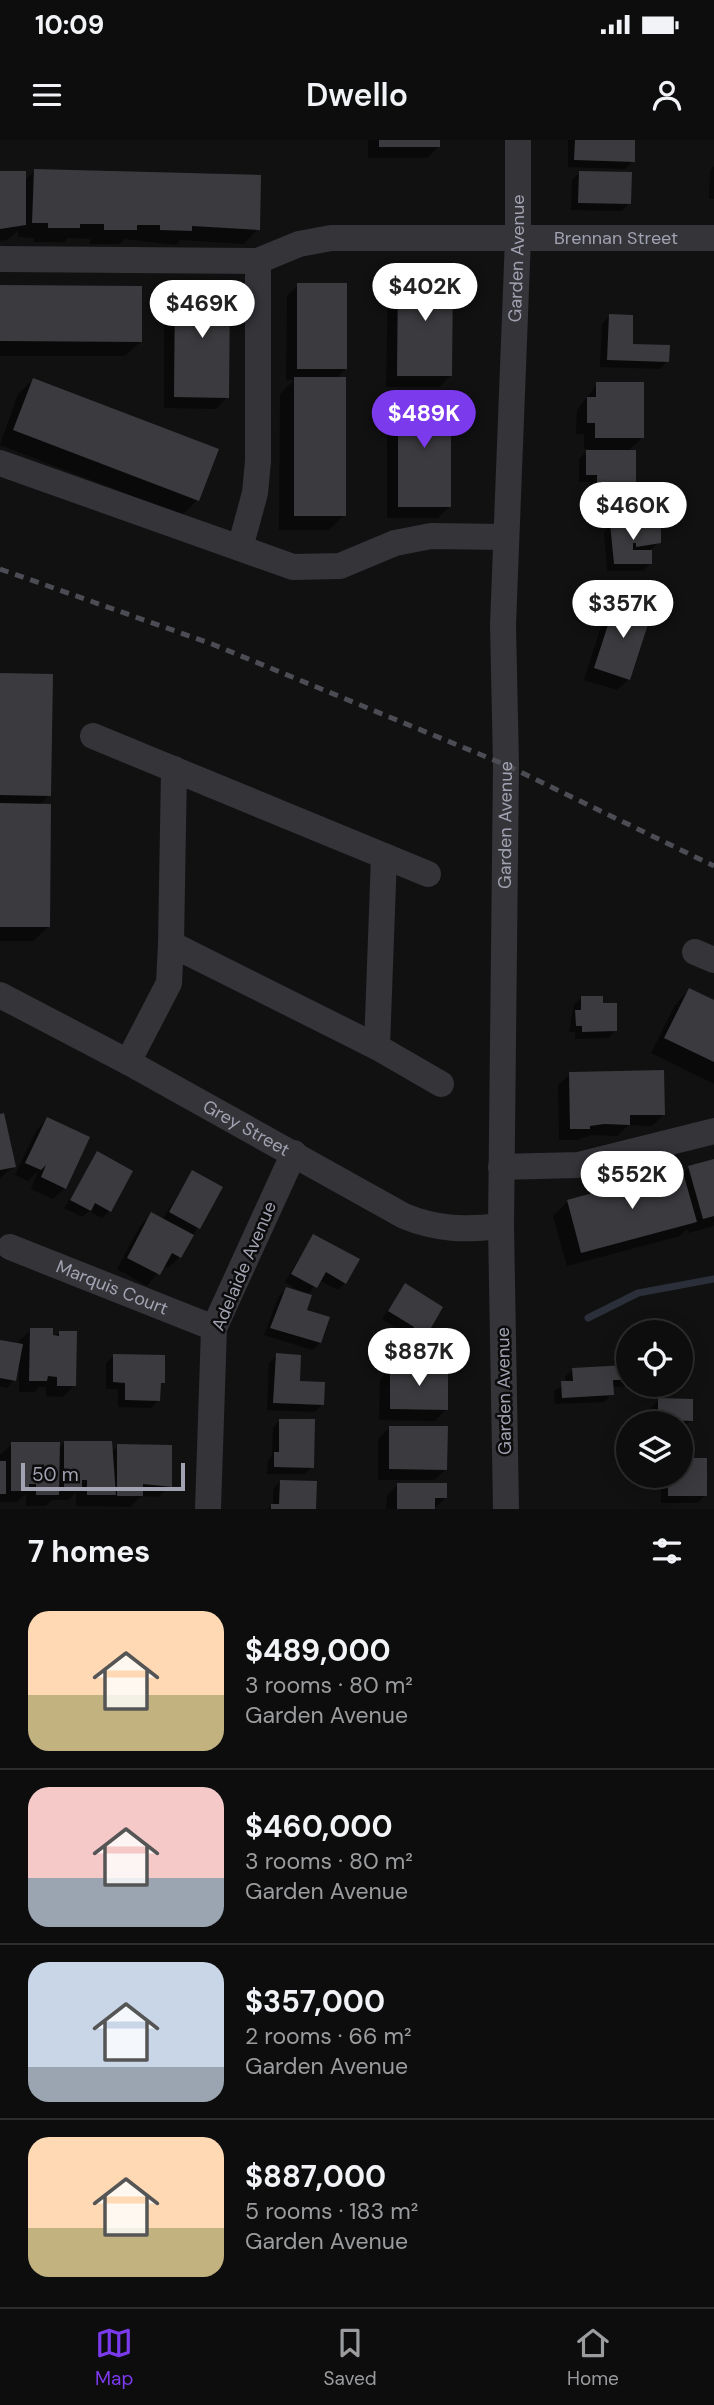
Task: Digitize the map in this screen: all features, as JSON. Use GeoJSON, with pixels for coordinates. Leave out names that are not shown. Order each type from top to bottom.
{"type":"FeatureCollection","features":[{"type":"Feature","properties":{"kind":"street","name":"Garden Avenue"},"geometry":{"type":"LineString","coordinates":[[506,1509],[501,1167],[506,537],[518,238],[518,140]]}},
{"type":"Feature","properties":{"kind":"street","name":"Brennan Street"},"geometry":{"type":"LineString","coordinates":[[258,261],[299,244],[331,238],[714,238]]}},
{"type":"Feature","properties":{"kind":"street"},"geometry":{"type":"LineString","coordinates":[[0,260],[258,261],[258,461],[255,492],[240,548]]}},
{"type":"Feature","properties":{"kind":"street"},"geometry":{"type":"LineString","coordinates":[[0,463],[270,561],[316,569],[340,566],[395,543],[431,536],[506,537]]}},
{"type":"Feature","properties":{"kind":"street"},"geometry":{"type":"LineString","coordinates":[[93,736],[428,874]]}},
{"type":"Feature","properties":{"kind":"street"},"geometry":{"type":"LineString","coordinates":[[128,1062],[169,983],[174,769]]}},
{"type":"Feature","properties":{"kind":"street"},"geometry":{"type":"LineString","coordinates":[[377,1047],[384,856]]}},
{"type":"Feature","properties":{"kind":"street"},"geometry":{"type":"LineString","coordinates":[[171,944],[377,1047],[441,1084]]}},
{"type":"Feature","properties":{"kind":"street","name":"Grey Street"},"geometry":{"type":"LineString","coordinates":[[0,995],[128,1062],[404,1216],[428,1226],[457,1230],[501,1226]]}},
{"type":"Feature","properties":{"kind":"street"},"geometry":{"type":"LineString","coordinates":[[501,1167],[578,1165],[714,1130]]}},
{"type":"Feature","properties":{"kind":"street","name":"Adelaide Avenue"},"geometry":{"type":"LineString","coordinates":[[208,1509],[214,1328],[294,1153]]}},
{"type":"Feature","properties":{"kind":"street","name":"Marquis Court"},"geometry":{"type":"LineString","coordinates":[[10,1247],[214,1328]]}},
{"type":"Feature","properties":{"kind":"building"},"geometry":{"type":"Polygon","coordinates":[[[379,140],[440,140],[440,147],[379,147],[379,140]]]}},
{"type":"Feature","properties":{"kind":"building"},"geometry":{"type":"Polygon","coordinates":[[[575,140],[635,140],[635,162],[574,160],[575,140]]]}},
{"type":"Feature","properties":{"kind":"building"},"geometry":{"type":"Polygon","coordinates":[[[34,169],[261,175],[260,230],[192,226],[192,231],[160,230],[160,225],[137,225],[137,230],[104,230],[104,224],[80,224],[80,228],[48,228],[48,223],[32,223],[34,169]]]}},
{"type":"Feature","properties":{"kind":"building"},"geometry":{"type":"Polygon","coordinates":[[[0,171],[26,171],[26,225],[0,229],[0,171]]]}},
{"type":"Feature","properties":{"kind":"building"},"geometry":{"type":"Polygon","coordinates":[[[579,171],[632,172],[631,204],[578,203],[579,171]]]}},
{"type":"Feature","properties":{"kind":"building"},"geometry":{"type":"Polygon","coordinates":[[[398,270],[453,270],[452,376],[397,376],[398,270]]]}},
{"type":"Feature","properties":{"kind":"building"},"geometry":{"type":"Polygon","coordinates":[[[175,282],[230,283],[229,398],[174,397],[175,282]]]}},
{"type":"Feature","properties":{"kind":"building"},"geometry":{"type":"Polygon","coordinates":[[[297,283],[347,283],[347,369],[297,369],[297,283]]]}},
{"type":"Feature","properties":{"kind":"building"},"geometry":{"type":"Polygon","coordinates":[[[0,285],[142,286],[142,342],[0,341],[0,285]]]}},
{"type":"Feature","properties":{"kind":"building"},"geometry":{"type":"Polygon","coordinates":[[[609,314],[633,315],[633,344],[670,345],[669,362],[607,360],[609,314]]]}},
{"type":"Feature","properties":{"kind":"building"},"geometry":{"type":"Polygon","coordinates":[[[294,377],[346,377],[346,516],[294,516],[294,377]]]}},
{"type":"Feature","properties":{"kind":"building"},"geometry":{"type":"Polygon","coordinates":[[[33,378],[219,449],[199,501],[13,430],[33,378]]]}},
{"type":"Feature","properties":{"kind":"building"},"geometry":{"type":"Polygon","coordinates":[[[596,382],[644,382],[644,438],[595,438],[595,423],[587,423],[587,397],[596,397],[596,382]]]}},
{"type":"Feature","properties":{"kind":"building"},"geometry":{"type":"Polygon","coordinates":[[[398,394],[451,394],[451,507],[398,507],[398,394]]]}},
{"type":"Feature","properties":{"kind":"building"},"geometry":{"type":"Polygon","coordinates":[[[586,450],[636,450],[636,492],[597,492],[597,475],[586,475],[586,450]]]}},
{"type":"Feature","properties":{"kind":"building"},"geometry":{"type":"Polygon","coordinates":[[[610,523],[649,523],[649,528],[661,528],[661,543],[636,547],[636,543],[633,543],[633,550],[652,550],[652,564],[614,564],[610,523]]]}},
{"type":"Feature","properties":{"kind":"building"},"geometry":{"type":"Polygon","coordinates":[[[616,600],[652,612],[630,680],[594,668],[616,600]]]}},
{"type":"Feature","properties":{"kind":"building"},"geometry":{"type":"Polygon","coordinates":[[[0,673],[53,674],[51,796],[0,795],[0,673]]]}},
{"type":"Feature","properties":{"kind":"building"},"geometry":{"type":"Polygon","coordinates":[[[0,803],[51,804],[50,927],[0,927],[0,803]]]}},
{"type":"Feature","properties":{"kind":"building"},"geometry":{"type":"Polygon","coordinates":[[[689,988],[714,1000],[714,1062],[664,1038],[689,988]]]}},
{"type":"Feature","properties":{"kind":"building"},"geometry":{"type":"Polygon","coordinates":[[[581,996],[603,996],[603,1003],[617,1003],[617,1031],[582,1032],[582,1026],[576,1026],[575,1010],[581,1010],[581,996]]]}},
{"type":"Feature","properties":{"kind":"building"},"geometry":{"type":"Polygon","coordinates":[[[664,1070],[665,1115],[630,1115],[630,1125],[604,1124],[590,1126],[590,1129],[570,1129],[569,1072],[664,1070]]]}},
{"type":"Feature","properties":{"kind":"building"},"geometry":{"type":"Polygon","coordinates":[[[4,1113],[16,1167],[0,1170],[0,1114],[4,1113]]]}},
{"type":"Feature","properties":{"kind":"building"},"geometry":{"type":"Polygon","coordinates":[[[47,1117],[90,1137],[66,1189],[41,1177],[46,1165],[41,1170],[25,1163],[47,1117]]]}},
{"type":"Feature","properties":{"kind":"building"},"geometry":{"type":"Polygon","coordinates":[[[97,1151],[133,1171],[111,1212],[95,1203],[91,1211],[70,1200],[97,1151]]]}},
{"type":"Feature","properties":{"kind":"building"},"geometry":{"type":"Polygon","coordinates":[[[714,1159],[714,1216],[703,1219],[688,1166],[714,1159]]]}},
{"type":"Feature","properties":{"kind":"building"},"geometry":{"type":"Polygon","coordinates":[[[682,1169],[697,1222],[581,1253],[567,1200],[682,1169]]]}},
{"type":"Feature","properties":{"kind":"building"},"geometry":{"type":"Polygon","coordinates":[[[192,1170],[223,1187],[200,1229],[169,1212],[192,1170]]]}},
{"type":"Feature","properties":{"kind":"building"},"geometry":{"type":"Polygon","coordinates":[[[151,1212],[194,1235],[181,1258],[172,1253],[160,1275],[127,1258],[151,1212]]]}},
{"type":"Feature","properties":{"kind":"building"},"geometry":{"type":"Polygon","coordinates":[[[313,1234],[360,1259],[346,1284],[326,1272],[317,1288],[291,1274],[313,1234]]]}},
{"type":"Feature","properties":{"kind":"building"},"geometry":{"type":"Polygon","coordinates":[[[405,1283],[443,1307],[431,1328],[436,1331],[429,1342],[411,1331],[414,1327],[388,1311],[405,1283]]]}},
{"type":"Feature","properties":{"kind":"building"},"geometry":{"type":"Polygon","coordinates":[[[286,1287],[312,1295],[307,1310],[330,1317],[321,1343],[270,1328],[286,1287]]]}},
{"type":"Feature","properties":{"kind":"building"},"geometry":{"type":"Polygon","coordinates":[[[30,1328],[53,1328],[53,1335],[59,1336],[59,1331],[77,1331],[76,1386],[57,1386],[57,1377],[48,1376],[47,1381],[29,1381],[30,1328]]]}},
{"type":"Feature","properties":{"kind":"building"},"geometry":{"type":"Polygon","coordinates":[[[0,1340],[23,1344],[16,1381],[0,1378],[0,1340]]]}},
{"type":"Feature","properties":{"kind":"building"},"geometry":{"type":"Polygon","coordinates":[[[276,1353],[301,1355],[300,1381],[325,1382],[324,1405],[273,1403],[276,1353]]]}},
{"type":"Feature","properties":{"kind":"building"},"geometry":{"type":"Polygon","coordinates":[[[113,1354],[165,1355],[165,1383],[161,1383],[160,1401],[125,1400],[125,1383],[113,1382],[113,1354]]]}},
{"type":"Feature","properties":{"kind":"building"},"geometry":{"type":"Polygon","coordinates":[[[390,1366],[448,1367],[448,1410],[390,1409],[390,1366]]]}},
{"type":"Feature","properties":{"kind":"building"},"geometry":{"type":"Polygon","coordinates":[[[616,1366],[614,1395],[562,1398],[561,1381],[573,1381],[572,1368],[616,1366]]]}},
{"type":"Feature","properties":{"kind":"building"},"geometry":{"type":"Polygon","coordinates":[[[658,1398],[693,1399],[693,1411],[658,1411],[658,1398]]]}},
{"type":"Feature","properties":{"kind":"building"},"geometry":{"type":"Polygon","coordinates":[[[279,1419],[315,1419],[314,1468],[274,1467],[274,1452],[279,1452],[279,1419]]]}},
{"type":"Feature","properties":{"kind":"building"},"geometry":{"type":"Polygon","coordinates":[[[389,1426],[448,1426],[447,1470],[389,1469],[389,1426]]]}},
{"type":"Feature","properties":{"kind":"building"},"geometry":{"type":"Polygon","coordinates":[[[64,1441],[112,1441],[116,1495],[87,1495],[87,1480],[82,1480],[82,1489],[64,1489],[64,1441]]]}},
{"type":"Feature","properties":{"kind":"building"},"geometry":{"type":"Polygon","coordinates":[[[11,1442],[60,1442],[59,1495],[36,1495],[36,1484],[29,1484],[29,1491],[11,1491],[11,1442]]]}},
{"type":"Feature","properties":{"kind":"building"},"geometry":{"type":"Polygon","coordinates":[[[117,1444],[172,1445],[172,1487],[143,1484],[143,1496],[117,1496],[117,1444]]]}},
{"type":"Feature","properties":{"kind":"building"},"geometry":{"type":"Polygon","coordinates":[[[693,1458],[707,1458],[707,1496],[668,1496],[668,1488],[693,1488],[693,1458]]]}},
{"type":"Feature","properties":{"kind":"building"},"geometry":{"type":"Polygon","coordinates":[[[0,1461],[6,1461],[6,1494],[0,1494],[0,1461]]]}},
{"type":"Feature","properties":{"kind":"building"},"geometry":{"type":"Polygon","coordinates":[[[280,1480],[317,1481],[316,1509],[271,1509],[271,1504],[279,1504],[280,1480]]]}},
{"type":"Feature","properties":{"kind":"building"},"geometry":{"type":"Polygon","coordinates":[[[397,1483],[447,1483],[447,1498],[435,1498],[435,1509],[397,1509],[397,1483]]]}},
{"type":"Feature","properties":{"kind":"waterway"},"geometry":{"type":"LineString","coordinates":[[588,1318],[638,1293],[714,1279]]}},
{"type":"Feature","properties":{"kind":"railway"},"geometry":{"type":"LineString","coordinates":[[0,569],[212,644],[506,765],[714,866]]}}]}
